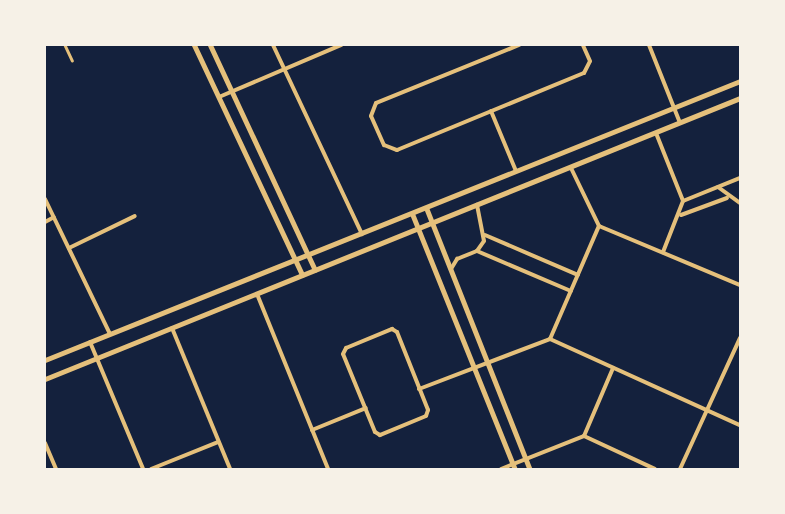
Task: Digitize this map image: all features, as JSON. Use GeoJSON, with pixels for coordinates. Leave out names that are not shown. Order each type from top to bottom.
{"type":"FeatureCollection","features":[{"type":"Feature","properties":{"kind":"main road"},"geometry":{"type":"LineString","coordinates":[[194,45],[302,275]]}},
{"type":"Feature","properties":{"kind":"main road"},"geometry":{"type":"LineString","coordinates":[[210,45],[310,255],[315,270]]}},
{"type":"Feature","properties":{"kind":"main road"},"geometry":{"type":"LineString","coordinates":[[45,360],[413,215],[740,81]]}},
{"type":"Feature","properties":{"kind":"main road"},"geometry":{"type":"LineString","coordinates":[[45,379],[571,168],[740,98]]}},
{"type":"Feature","properties":{"kind":"street"},"geometry":{"type":"LineString","coordinates":[[65,45],[72,60]]}},
{"type":"Feature","properties":{"kind":"street"},"geometry":{"type":"LineString","coordinates":[[273,45],[362,234]]}},
{"type":"Feature","properties":{"kind":"street"},"geometry":{"type":"LineString","coordinates":[[219,97],[230,90],[341,45]]}},
{"type":"Feature","properties":{"kind":"street"},"geometry":{"type":"LineString","coordinates":[[519,45],[376,103],[370,116],[384,145],[397,150],[584,73],[590,61],[584,45]]}},
{"type":"Feature","properties":{"kind":"street"},"geometry":{"type":"LineString","coordinates":[[649,45],[680,123]]}},
{"type":"Feature","properties":{"kind":"street"},"geometry":{"type":"LineString","coordinates":[[491,111],[516,172]]}},
{"type":"Feature","properties":{"kind":"street"},"geometry":{"type":"LineString","coordinates":[[656,133],[683,200],[681,215],[663,252]]}},
{"type":"Feature","properties":{"kind":"street"},"geometry":{"type":"LineString","coordinates":[[571,168],[591,216],[600,226],[740,285]]}},
{"type":"Feature","properties":{"kind":"street"},"geometry":{"type":"LineString","coordinates":[[683,200],[740,178]]}},
{"type":"Feature","properties":{"kind":"street"},"geometry":{"type":"LineString","coordinates":[[718,187],[727,198],[740,203]]}},
{"type":"Feature","properties":{"kind":"street"},"geometry":{"type":"LineString","coordinates":[[681,215],[727,198]]}},
{"type":"Feature","properties":{"kind":"street"},"geometry":{"type":"LineString","coordinates":[[45,199],[110,334]]}},
{"type":"Feature","properties":{"kind":"street"},"geometry":{"type":"LineString","coordinates":[[477,206],[476,215],[485,235],[578,275]]}},
{"type":"Feature","properties":{"kind":"street"},"geometry":{"type":"LineString","coordinates":[[427,209],[530,469]]}},
{"type":"Feature","properties":{"kind":"street"},"geometry":{"type":"LineString","coordinates":[[413,215],[514,467]]}},
{"type":"Feature","properties":{"kind":"street"},"geometry":{"type":"LineString","coordinates":[[69,248],[135,216]]}},
{"type":"Feature","properties":{"kind":"street"},"geometry":{"type":"LineString","coordinates":[[45,222],[54,217]]}},
{"type":"Feature","properties":{"kind":"street"},"geometry":{"type":"LineString","coordinates":[[550,339],[600,226]]}},
{"type":"Feature","properties":{"kind":"street"},"geometry":{"type":"LineString","coordinates":[[451,269],[457,259],[477,251],[485,235]]}},
{"type":"Feature","properties":{"kind":"street"},"geometry":{"type":"LineString","coordinates":[[477,251],[571,291]]}},
{"type":"Feature","properties":{"kind":"street"},"geometry":{"type":"LineString","coordinates":[[258,294],[328,469]]}},
{"type":"Feature","properties":{"kind":"street"},"geometry":{"type":"LineString","coordinates":[[172,328],[230,469]]}},
{"type":"Feature","properties":{"kind":"street"},"geometry":{"type":"LineString","coordinates":[[392,329],[397,332],[420,389],[426,416],[380,434],[366,408],[344,354],[346,348],[392,329]]}},
{"type":"Feature","properties":{"kind":"street"},"geometry":{"type":"LineString","coordinates":[[680,469],[740,338]]}},
{"type":"Feature","properties":{"kind":"street"},"geometry":{"type":"LineString","coordinates":[[420,389],[550,339],[740,425]]}},
{"type":"Feature","properties":{"kind":"street"},"geometry":{"type":"LineString","coordinates":[[90,342],[143,469]]}},
{"type":"Feature","properties":{"kind":"street"},"geometry":{"type":"LineString","coordinates":[[502,469],[514,467],[526,459],[584,436],[613,368]]}},
{"type":"Feature","properties":{"kind":"street"},"geometry":{"type":"LineString","coordinates":[[312,430],[366,408]]}},
{"type":"Feature","properties":{"kind":"street"},"geometry":{"type":"LineString","coordinates":[[584,436],[655,469]]}},
{"type":"Feature","properties":{"kind":"street"},"geometry":{"type":"LineString","coordinates":[[151,469],[218,442]]}},
{"type":"Feature","properties":{"kind":"street"},"geometry":{"type":"LineString","coordinates":[[45,443],[56,469]]}}]}
